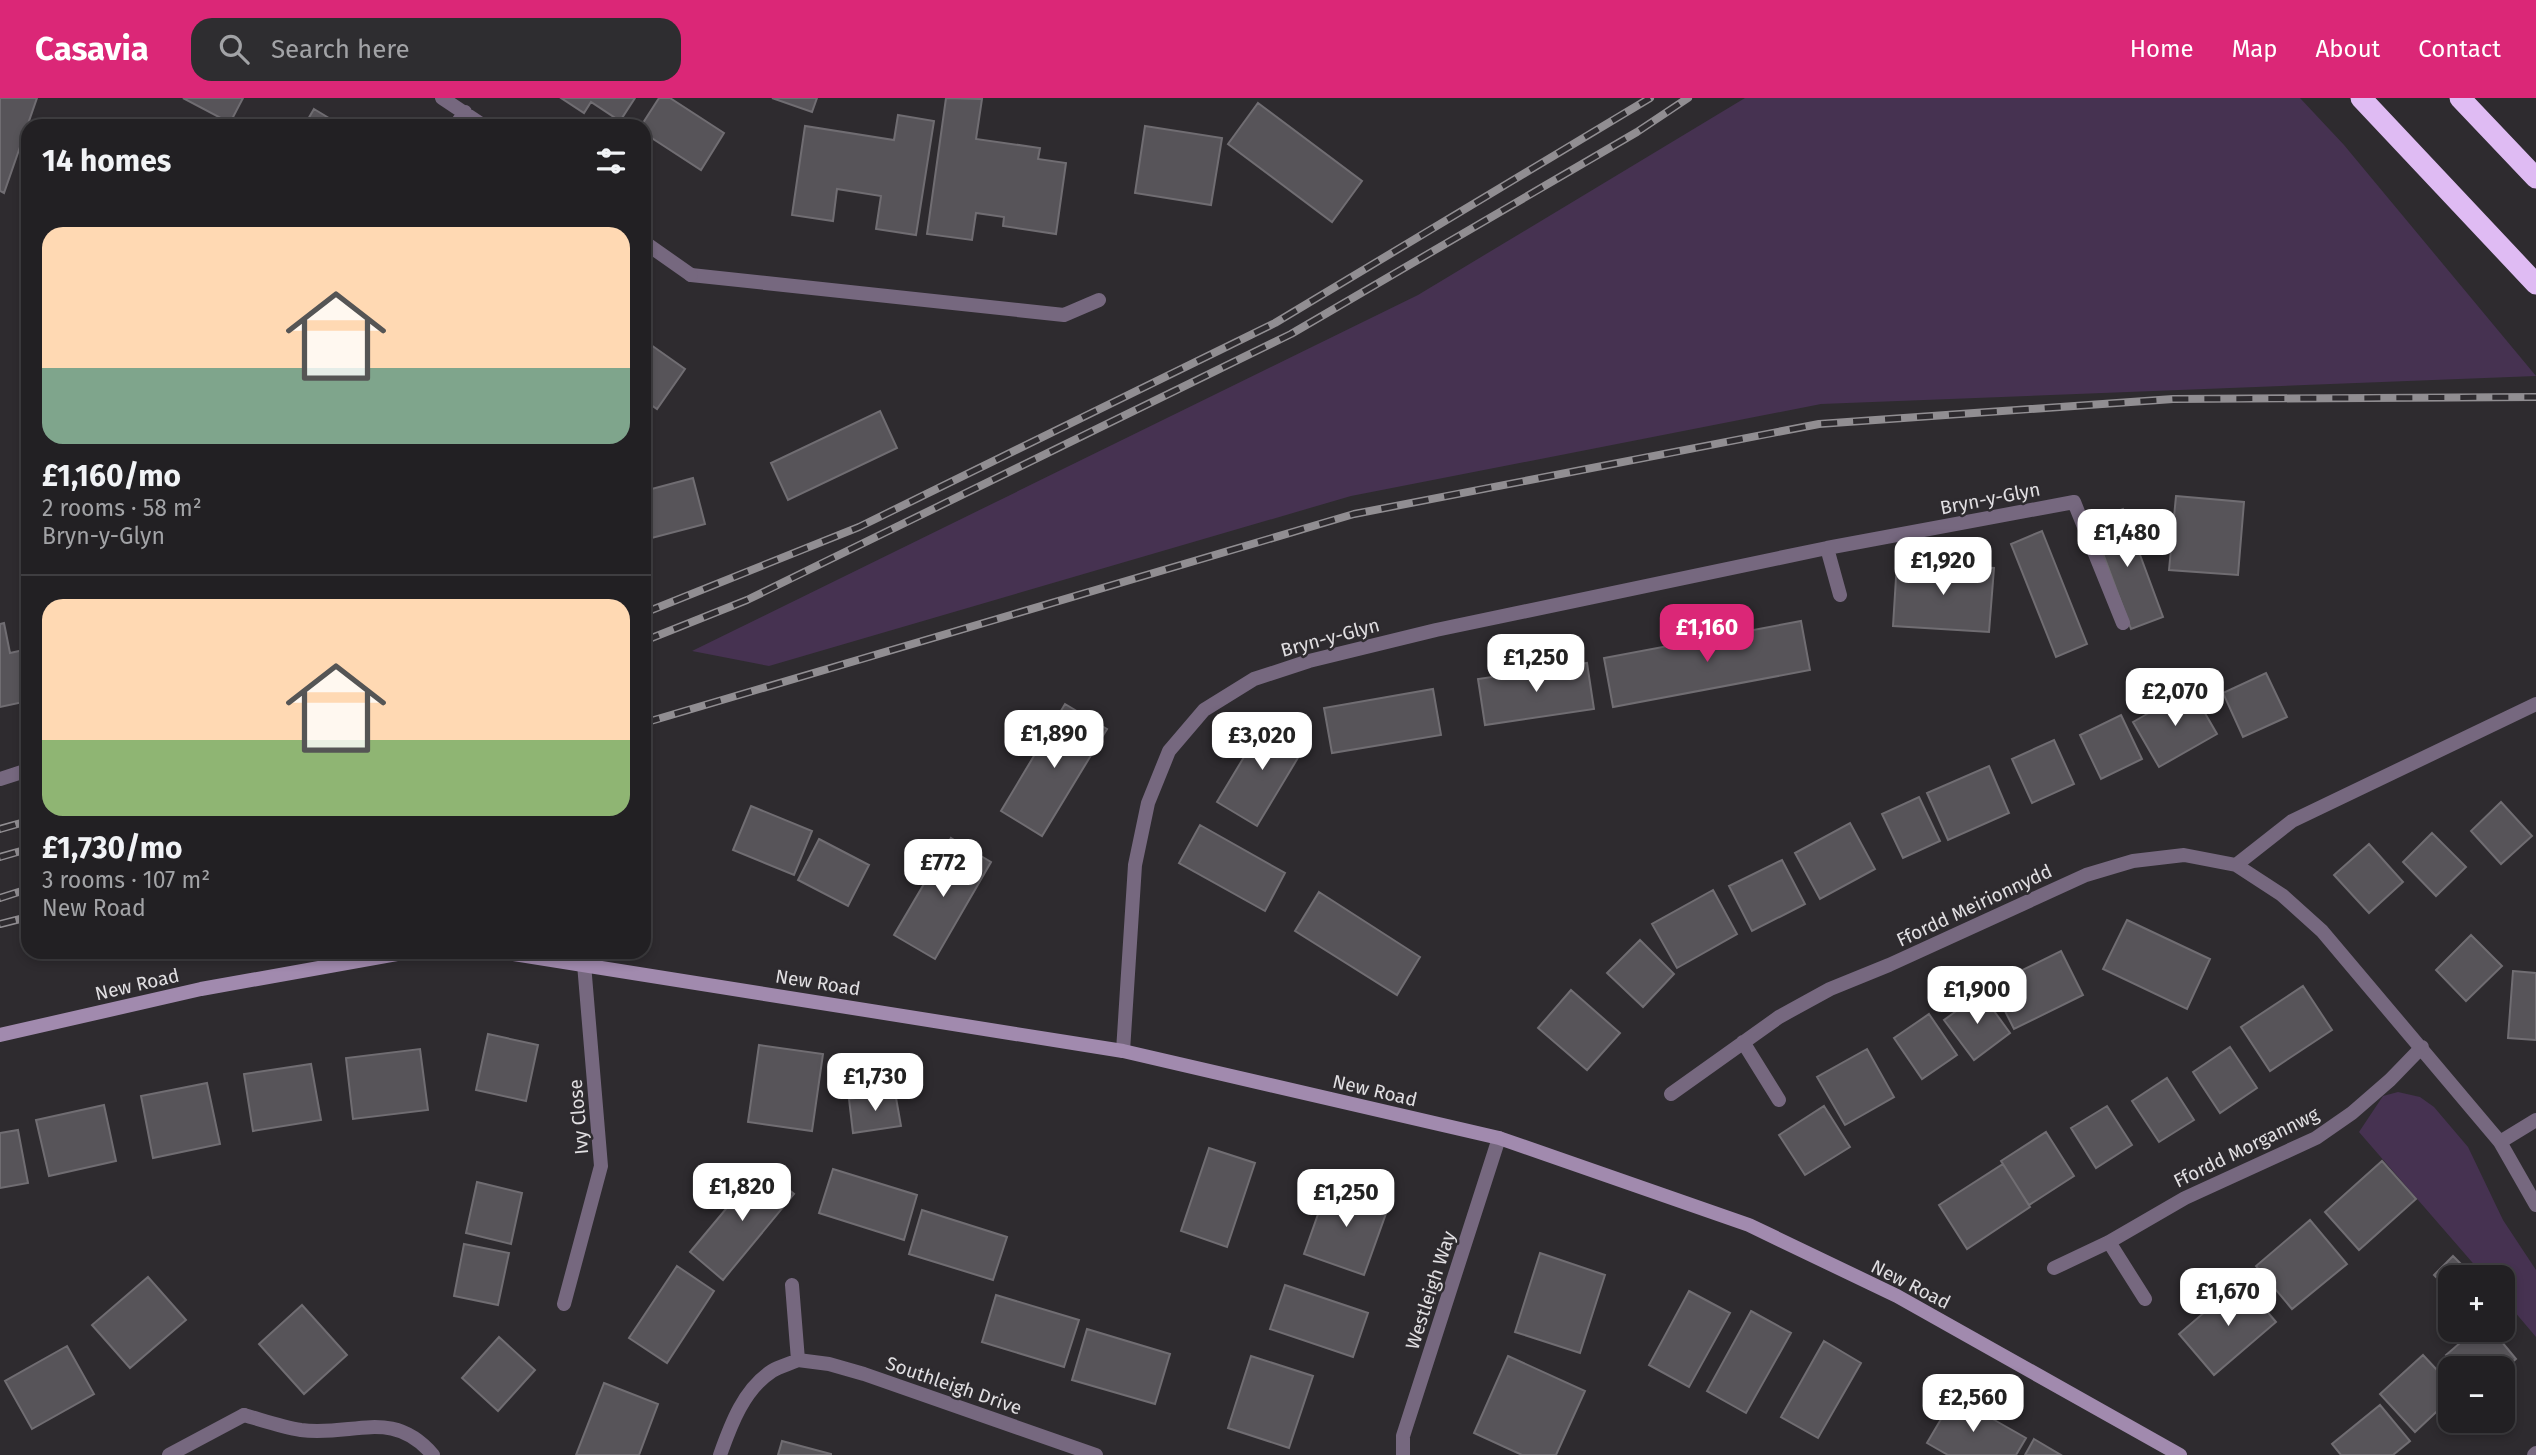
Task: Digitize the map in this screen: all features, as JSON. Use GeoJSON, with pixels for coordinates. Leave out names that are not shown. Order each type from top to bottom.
{"type":"FeatureCollection","features":[{"type":"Feature","properties":{"kind":"highway"},"geometry":{"type":"LineString","coordinates":[[2361,98],[2536,284]]}},
{"type":"Feature","properties":{"kind":"highway"},"geometry":{"type":"LineString","coordinates":[[2460,98],[2536,178]]}},
{"type":"Feature","properties":{"kind":"main road","name":"New Road"},"geometry":{"type":"LineString","coordinates":[[0,1035],[201,989],[369,959]]}},
{"type":"Feature","properties":{"kind":"main road","name":"New Road"},"geometry":{"type":"LineString","coordinates":[[549,959],[1123,1051],[1499,1138],[1749,1225],[1897,1296],[2180,1455]]}},
{"type":"Feature","properties":{"kind":"street"},"geometry":{"type":"LineString","coordinates":[[442,98],[474,119]]}},
{"type":"Feature","properties":{"kind":"street"},"geometry":{"type":"LineString","coordinates":[[460,119],[465,112]]}},
{"type":"Feature","properties":{"kind":"street"},"geometry":{"type":"LineString","coordinates":[[651,247],[691,275],[1064,315],[1099,300]]}},
{"type":"Feature","properties":{"kind":"street","name":"Bryn-y-Glyn"},"geometry":{"type":"LineString","coordinates":[[1123,1051],[1135,864],[1148,803],[1168,751],[1204,710],[1254,679],[1309,661],[1436,630],[1827,548],[2074,502],[2123,623]]}},
{"type":"Feature","properties":{"kind":"street"},"geometry":{"type":"LineString","coordinates":[[1827,548],[1840,595]]}},
{"type":"Feature","properties":{"kind":"street"},"geometry":{"type":"LineString","coordinates":[[2235,864],[2292,821],[2536,705]]}},
{"type":"Feature","properties":{"kind":"street"},"geometry":{"type":"LineString","coordinates":[[0,779],[21,772]]}},
{"type":"Feature","properties":{"kind":"street","name":"Ffordd Meirionnydd"},"geometry":{"type":"LineString","coordinates":[[1671,1094],[1779,1017],[1830,989],[2086,875],[2133,861],[2184,855],[2235,864],[2282,894],[2322,931],[2500,1142],[2536,1205]]}},
{"type":"Feature","properties":{"kind":"street","name":"Ivy Close"},"geometry":{"type":"LineString","coordinates":[[564,1304],[601,1166],[584,964]]}},
{"type":"Feature","properties":{"kind":"street"},"geometry":{"type":"LineString","coordinates":[[1743,1042],[1779,1100]]}},
{"type":"Feature","properties":{"kind":"street","name":"Ffordd Morgannwg"},"geometry":{"type":"LineString","coordinates":[[2054,1268],[2109,1242],[2185,1198],[2316,1138],[2352,1113],[2422,1047]]}},
{"type":"Feature","properties":{"kind":"street"},"geometry":{"type":"LineString","coordinates":[[2500,1142],[2536,1120]]}},
{"type":"Feature","properties":{"kind":"street","name":"Westleigh Way"},"geometry":{"type":"LineString","coordinates":[[1403,1455],[1403,1436],[1499,1138]]}},
{"type":"Feature","properties":{"kind":"street"},"geometry":{"type":"LineString","coordinates":[[2109,1242],[2145,1298]]}},
{"type":"Feature","properties":{"kind":"street"},"geometry":{"type":"LineString","coordinates":[[720,1455],[731,1425],[749,1393],[772,1371],[798,1360],[792,1285]]}},
{"type":"Feature","properties":{"kind":"street","name":"Southleigh Drive"},"geometry":{"type":"LineString","coordinates":[[798,1360],[829,1364],[864,1374],[1096,1455]]}},
{"type":"Feature","properties":{"kind":"street"},"geometry":{"type":"LineString","coordinates":[[169,1455],[244,1415],[302,1430],[395,1428],[422,1442],[433,1455]]}},
{"type":"Feature","properties":{"kind":"shaded area"},"geometry":{"type":"Polygon","coordinates":[[[1745,98],[2300,98],[2344,145],[2536,376],[1821,404],[1351,496],[769,666],[692,651],[1418,295],[1745,98]]]}},
{"type":"Feature","properties":{"kind":"shaded area"},"geometry":{"type":"Polygon","coordinates":[[[2398,1092],[2420,1097],[2434,1107],[2468,1147],[2503,1220],[2536,1270],[2536,1337],[2515,1312],[2515,1265],[2475,1265],[2359,1132],[2383,1096],[2398,1092]]]}},
{"type":"Feature","properties":{"kind":"building"},"geometry":{"type":"Polygon","coordinates":[[[0,98],[37,98],[30,119],[21,119],[21,144],[4,193],[0,191],[0,98]]]}},
{"type":"Feature","properties":{"kind":"building"},"geometry":{"type":"Polygon","coordinates":[[[183,98],[243,98],[232,119],[222,119],[183,98]]]}},
{"type":"Feature","properties":{"kind":"building"},"geometry":{"type":"Polygon","coordinates":[[[561,98],[635,98],[621,119],[617,119],[591,102],[584,113],[561,98]]]}},
{"type":"Feature","properties":{"kind":"building"},"geometry":{"type":"Polygon","coordinates":[[[659,98],[670,98],[724,133],[701,170],[651,138],[651,119],[646,119],[659,98]]]}},
{"type":"Feature","properties":{"kind":"building"},"geometry":{"type":"Polygon","coordinates":[[[772,98],[817,98],[812,112],[772,98]]]}},
{"type":"Feature","properties":{"kind":"building"},"geometry":{"type":"Polygon","coordinates":[[[946,98],[982,99],[976,139],[1040,148],[1038,159],[1066,163],[1056,234],[1003,226],[1004,217],[976,213],[972,240],[927,234],[946,98]]]}},
{"type":"Feature","properties":{"kind":"building"},"geometry":{"type":"Polygon","coordinates":[[[1258,103],[1362,181],[1332,222],[1228,144],[1258,103]]]}},
{"type":"Feature","properties":{"kind":"building"},"geometry":{"type":"Polygon","coordinates":[[[314,109],[330,119],[308,119],[314,109]]]}},
{"type":"Feature","properties":{"kind":"building"},"geometry":{"type":"Polygon","coordinates":[[[898,115],[934,121],[916,235],[876,229],[881,196],[837,189],[833,221],[792,215],[805,126],[894,140],[898,115]]]}},
{"type":"Feature","properties":{"kind":"building"},"geometry":{"type":"Polygon","coordinates":[[[1145,126],[1222,138],[1211,205],[1135,193],[1145,126]]]}},
{"type":"Feature","properties":{"kind":"building"},"geometry":{"type":"Polygon","coordinates":[[[651,345],[685,369],[657,409],[651,405],[651,345]]]}},
{"type":"Feature","properties":{"kind":"building"},"geometry":{"type":"Polygon","coordinates":[[[880,411],[897,448],[788,500],[771,463],[880,411]]]}},
{"type":"Feature","properties":{"kind":"building"},"geometry":{"type":"Polygon","coordinates":[[[693,478],[705,524],[651,538],[651,489],[693,478]]]}},
{"type":"Feature","properties":{"kind":"building"},"geometry":{"type":"Polygon","coordinates":[[[2176,496],[2244,502],[2238,575],[2169,570],[2176,496]]]}},
{"type":"Feature","properties":{"kind":"building"},"geometry":{"type":"Polygon","coordinates":[[[2123,509],[2163,617],[2131,629],[2091,521],[2123,509]]]}},
{"type":"Feature","properties":{"kind":"building"},"geometry":{"type":"Polygon","coordinates":[[[2042,531],[2087,644],[2056,657],[2011,544],[2042,531]]]}},
{"type":"Feature","properties":{"kind":"building"},"geometry":{"type":"Polygon","coordinates":[[[1897,562],[1994,568],[1989,632],[1893,626],[1897,562]]]}},
{"type":"Feature","properties":{"kind":"building"},"geometry":{"type":"Polygon","coordinates":[[[1801,621],[1810,670],[1613,707],[1604,658],[1801,621]]]}},
{"type":"Feature","properties":{"kind":"building"},"geometry":{"type":"Polygon","coordinates":[[[4,623],[10,653],[21,651],[21,702],[0,707],[0,624],[4,623]]]}},
{"type":"Feature","properties":{"kind":"building"},"geometry":{"type":"Polygon","coordinates":[[[1587,663],[1594,709],[1485,725],[1478,679],[1587,663]]]}},
{"type":"Feature","properties":{"kind":"building"},"geometry":{"type":"Polygon","coordinates":[[[2266,673],[2287,717],[2243,737],[2223,693],[2266,673]]]}},
{"type":"Feature","properties":{"kind":"building"},"geometry":{"type":"Polygon","coordinates":[[[1433,689],[1441,735],[1332,753],[1324,708],[1433,689]]]}},
{"type":"Feature","properties":{"kind":"building"},"geometry":{"type":"Polygon","coordinates":[[[2191,689],[2217,734],[2159,767],[2133,722],[2191,689]]]}},
{"type":"Feature","properties":{"kind":"building"},"geometry":{"type":"Polygon","coordinates":[[[1065,704],[1107,729],[1042,836],[1001,811],[1065,704]]]}},
{"type":"Feature","properties":{"kind":"building"},"geometry":{"type":"Polygon","coordinates":[[[2121,715],[2142,759],[2101,779],[2080,735],[2121,715]]]}},
{"type":"Feature","properties":{"kind":"building"},"geometry":{"type":"Polygon","coordinates":[[[1268,717],[1308,741],[1257,826],[1217,802],[1268,717]]]}},
{"type":"Feature","properties":{"kind":"building"},"geometry":{"type":"Polygon","coordinates":[[[2054,740],[2074,784],[2032,803],[2012,759],[2054,740]]]}},
{"type":"Feature","properties":{"kind":"building"},"geometry":{"type":"Polygon","coordinates":[[[1989,766],[2009,813],[1948,840],[1927,793],[1989,766]]]}},
{"type":"Feature","properties":{"kind":"building"},"geometry":{"type":"Polygon","coordinates":[[[1919,797],[1940,841],[1903,858],[1882,814],[1919,797]]]}},
{"type":"Feature","properties":{"kind":"building"},"geometry":{"type":"Polygon","coordinates":[[[2501,802],[2532,836],[2501,864],[2471,831],[2501,802]]]}},
{"type":"Feature","properties":{"kind":"building"},"geometry":{"type":"Polygon","coordinates":[[[751,806],[812,831],[794,875],[733,850],[751,806]]]}},
{"type":"Feature","properties":{"kind":"building"},"geometry":{"type":"Polygon","coordinates":[[[1850,823],[1875,869],[1820,899],[1795,853],[1850,823]]]}},
{"type":"Feature","properties":{"kind":"building"},"geometry":{"type":"Polygon","coordinates":[[[1200,825],[1285,873],[1265,911],[1179,863],[1200,825]]]}},
{"type":"Feature","properties":{"kind":"building"},"geometry":{"type":"Polygon","coordinates":[[[2432,833],[2466,867],[2436,896],[2403,862],[2432,833]]]}},
{"type":"Feature","properties":{"kind":"building"},"geometry":{"type":"Polygon","coordinates":[[[951,838],[991,862],[935,959],[894,935],[951,838]]]}},
{"type":"Feature","properties":{"kind":"building"},"geometry":{"type":"Polygon","coordinates":[[[819,839],[869,865],[848,906],[798,880],[819,839]]]}},
{"type":"Feature","properties":{"kind":"building"},"geometry":{"type":"Polygon","coordinates":[[[2369,844],[2403,882],[2369,913],[2334,875],[2369,844]]]}},
{"type":"Feature","properties":{"kind":"building"},"geometry":{"type":"Polygon","coordinates":[[[1782,860],[1805,904],[1752,931],[1729,886],[1782,860]]]}},
{"type":"Feature","properties":{"kind":"building"},"geometry":{"type":"Polygon","coordinates":[[[1713,890],[1737,934],[1677,968],[1652,924],[1713,890]]]}},
{"type":"Feature","properties":{"kind":"building"},"geometry":{"type":"Polygon","coordinates":[[[1319,892],[1420,957],[1397,995],[1295,931],[1319,892]]]}},
{"type":"Feature","properties":{"kind":"building"},"geometry":{"type":"Polygon","coordinates":[[[2127,920],[2210,959],[2187,1009],[2103,969],[2127,920]]]}},
{"type":"Feature","properties":{"kind":"building"},"geometry":{"type":"Polygon","coordinates":[[[2471,935],[2502,966],[2466,1001],[2436,970],[2471,935]]]}},
{"type":"Feature","properties":{"kind":"building"},"geometry":{"type":"Polygon","coordinates":[[[1640,940],[1674,974],[1643,1007],[1607,973],[1640,940]]]}},
{"type":"Feature","properties":{"kind":"building"},"geometry":{"type":"Polygon","coordinates":[[[2061,951],[2083,995],[2014,1029],[1992,985],[2061,951]]]}},
{"type":"Feature","properties":{"kind":"building"},"geometry":{"type":"Polygon","coordinates":[[[2513,971],[2536,973],[2536,1040],[2508,1038],[2513,971]]]}},
{"type":"Feature","properties":{"kind":"building"},"geometry":{"type":"Polygon","coordinates":[[[2303,986],[2332,1030],[2270,1071],[2241,1027],[2303,986]]]}},
{"type":"Feature","properties":{"kind":"building"},"geometry":{"type":"Polygon","coordinates":[[[1571,990],[1620,1033],[1587,1070],[1538,1028],[1571,990]]]}},
{"type":"Feature","properties":{"kind":"building"},"geometry":{"type":"Polygon","coordinates":[[[1981,993],[2010,1033],[1974,1060],[1944,1020],[1981,993]]]}},
{"type":"Feature","properties":{"kind":"building"},"geometry":{"type":"Polygon","coordinates":[[[1929,1014],[1957,1055],[1922,1079],[1894,1038],[1929,1014]]]}},
{"type":"Feature","properties":{"kind":"building"},"geometry":{"type":"Polygon","coordinates":[[[488,1034],[538,1045],[526,1101],[476,1090],[488,1034]]]}},
{"type":"Feature","properties":{"kind":"building"},"geometry":{"type":"Polygon","coordinates":[[[759,1045],[823,1054],[812,1131],[748,1122],[759,1045]]]}},
{"type":"Feature","properties":{"kind":"building"},"geometry":{"type":"Polygon","coordinates":[[[2230,1047],[2257,1088],[2220,1113],[2193,1072],[2230,1047]]]}},
{"type":"Feature","properties":{"kind":"building"},"geometry":{"type":"Polygon","coordinates":[[[420,1049],[428,1110],[353,1119],[346,1058],[420,1049]]]}},
{"type":"Feature","properties":{"kind":"building"},"geometry":{"type":"Polygon","coordinates":[[[1867,1049],[1894,1097],[1845,1125],[1817,1077],[1867,1049]]]}},
{"type":"Feature","properties":{"kind":"building"},"geometry":{"type":"Polygon","coordinates":[[[311,1064],[321,1120],[253,1131],[244,1074],[311,1064]]]}},
{"type":"Feature","properties":{"kind":"building"},"geometry":{"type":"Polygon","coordinates":[[[2167,1078],[2194,1120],[2159,1142],[2132,1101],[2167,1078]]]}},
{"type":"Feature","properties":{"kind":"building"},"geometry":{"type":"Polygon","coordinates":[[[207,1083],[220,1144],[153,1158],[141,1096],[207,1083]]]}},
{"type":"Feature","properties":{"kind":"building"},"geometry":{"type":"Polygon","coordinates":[[[895,1092],[901,1126],[853,1133],[849,1099],[895,1092]]]}},
{"type":"Feature","properties":{"kind":"building"},"geometry":{"type":"Polygon","coordinates":[[[104,1105],[116,1161],[49,1176],[36,1120],[104,1105]]]}},
{"type":"Feature","properties":{"kind":"building"},"geometry":{"type":"Polygon","coordinates":[[[1824,1106],[1850,1147],[1805,1175],[1779,1135],[1824,1106]]]}},
{"type":"Feature","properties":{"kind":"building"},"geometry":{"type":"Polygon","coordinates":[[[2107,1106],[2132,1145],[2096,1168],[2071,1128],[2107,1106]]]}},
{"type":"Feature","properties":{"kind":"building"},"geometry":{"type":"Polygon","coordinates":[[[18,1130],[28,1183],[0,1188],[0,1133],[18,1130]]]}},
{"type":"Feature","properties":{"kind":"building"},"geometry":{"type":"Polygon","coordinates":[[[2046,1132],[2074,1176],[2029,1205],[2001,1161],[2046,1132]]]}},
{"type":"Feature","properties":{"kind":"building"},"geometry":{"type":"Polygon","coordinates":[[[1209,1148],[1255,1163],[1227,1247],[1181,1231],[1209,1148]]]}},
{"type":"Feature","properties":{"kind":"building"},"geometry":{"type":"Polygon","coordinates":[[[2382,1161],[2416,1199],[2359,1250],[2325,1212],[2382,1161]]]}},
{"type":"Feature","properties":{"kind":"building"},"geometry":{"type":"Polygon","coordinates":[[[2003,1164],[2030,1207],[1967,1249],[1939,1205],[2003,1164]]]}},
{"type":"Feature","properties":{"kind":"building"},"geometry":{"type":"Polygon","coordinates":[[[761,1167],[794,1194],[723,1280],[690,1252],[761,1167]]]}},
{"type":"Feature","properties":{"kind":"building"},"geometry":{"type":"Polygon","coordinates":[[[833,1169],[917,1195],[904,1240],[819,1213],[833,1169]]]}},
{"type":"Feature","properties":{"kind":"building"},"geometry":{"type":"Polygon","coordinates":[[[477,1182],[522,1193],[511,1244],[466,1233],[477,1182]]]}},
{"type":"Feature","properties":{"kind":"building"},"geometry":{"type":"Polygon","coordinates":[[[1329,1183],[1389,1205],[1364,1275],[1304,1254],[1329,1183]]]}},
{"type":"Feature","properties":{"kind":"building"},"geometry":{"type":"Polygon","coordinates":[[[922,1210],[1007,1237],[993,1280],[909,1254],[922,1210]]]}},
{"type":"Feature","properties":{"kind":"building"},"geometry":{"type":"Polygon","coordinates":[[[2310,1220],[2347,1264],[2292,1309],[2256,1266],[2310,1220]]]}},
{"type":"Feature","properties":{"kind":"building"},"geometry":{"type":"Polygon","coordinates":[[[464,1244],[509,1253],[498,1305],[454,1296],[464,1244]]]}},
{"type":"Feature","properties":{"kind":"building"},"geometry":{"type":"Polygon","coordinates":[[[1540,1253],[1605,1275],[1580,1353],[1515,1332],[1540,1253]]]}},
{"type":"Feature","properties":{"kind":"building"},"geometry":{"type":"Polygon","coordinates":[[[2453,1256],[2462,1265],[2444,1265],[2453,1256]]]}},
{"type":"Feature","properties":{"kind":"building"},"geometry":{"type":"Polygon","coordinates":[[[677,1266],[714,1291],[667,1363],[629,1338],[677,1266]]]}},
{"type":"Feature","properties":{"kind":"building"},"geometry":{"type":"Polygon","coordinates":[[[148,1277],[186,1320],[130,1368],[92,1325],[148,1277]]]}},
{"type":"Feature","properties":{"kind":"building"},"geometry":{"type":"Polygon","coordinates":[[[2241,1281],[2276,1322],[2214,1375],[2179,1334],[2241,1281]]]}},
{"type":"Feature","properties":{"kind":"building"},"geometry":{"type":"Polygon","coordinates":[[[1285,1285],[1368,1313],[1353,1357],[1270,1329],[1285,1285]]]}},
{"type":"Feature","properties":{"kind":"building"},"geometry":{"type":"Polygon","coordinates":[[[1689,1291],[1730,1313],[1689,1387],[1649,1365],[1689,1291]]]}},
{"type":"Feature","properties":{"kind":"building"},"geometry":{"type":"Polygon","coordinates":[[[996,1295],[1079,1320],[1064,1367],[982,1342],[996,1295]]]}},
{"type":"Feature","properties":{"kind":"building"},"geometry":{"type":"Polygon","coordinates":[[[302,1305],[347,1355],[304,1394],[259,1344],[302,1305]]]}},
{"type":"Feature","properties":{"kind":"building"},"geometry":{"type":"Polygon","coordinates":[[[1751,1311],[1791,1333],[1746,1413],[1707,1391],[1751,1311]]]}},
{"type":"Feature","properties":{"kind":"building"},"geometry":{"type":"Polygon","coordinates":[[[1087,1329],[1170,1354],[1155,1404],[1072,1380],[1087,1329]]]}},
{"type":"Feature","properties":{"kind":"building"},"geometry":{"type":"Polygon","coordinates":[[[499,1337],[535,1370],[498,1411],[462,1378],[499,1337]]]}},
{"type":"Feature","properties":{"kind":"building"},"geometry":{"type":"Polygon","coordinates":[[[1824,1341],[1861,1363],[1818,1438],[1781,1417],[1824,1341]]]}},
{"type":"Feature","properties":{"kind":"building"},"geometry":{"type":"Polygon","coordinates":[[[2461,1342],[2502,1342],[2514,1356],[2447,1356],[2461,1342]]]}},
{"type":"Feature","properties":{"kind":"building"},"geometry":{"type":"Polygon","coordinates":[[[67,1346],[94,1394],[32,1429],[5,1381],[67,1346]]]}},
{"type":"Feature","properties":{"kind":"building"},"geometry":{"type":"Polygon","coordinates":[[[2423,1355],[2438,1371],[2438,1410],[2415,1432],[2380,1394],[2423,1355]]]}},
{"type":"Feature","properties":{"kind":"building"},"geometry":{"type":"Polygon","coordinates":[[[1251,1356],[1313,1376],[1289,1448],[1228,1428],[1251,1356]]]}},
{"type":"Feature","properties":{"kind":"building"},"geometry":{"type":"Polygon","coordinates":[[[1508,1356],[1585,1391],[1556,1455],[1522,1455],[1474,1433],[1508,1356]]]}},
{"type":"Feature","properties":{"kind":"building"},"geometry":{"type":"Polygon","coordinates":[[[604,1383],[658,1404],[639,1455],[576,1455],[604,1383]]]}},
{"type":"Feature","properties":{"kind":"building"},"geometry":{"type":"Polygon","coordinates":[[[1954,1397],[2026,1438],[2016,1455],[1948,1455],[1927,1443],[1954,1397]]]}},
{"type":"Feature","properties":{"kind":"building"},"geometry":{"type":"Polygon","coordinates":[[[2380,1405],[2410,1441],[2393,1455],[2341,1455],[2332,1444],[2380,1405]]]}},
{"type":"Feature","properties":{"kind":"building"},"geometry":{"type":"Polygon","coordinates":[[[2034,1439],[2061,1455],[2025,1455],[2034,1439]]]}},
{"type":"Feature","properties":{"kind":"building"},"geometry":{"type":"Polygon","coordinates":[[[782,1441],[831,1454],[831,1455],[778,1455],[782,1441]]]}},
{"type":"Feature","properties":{"kind":"railway"},"geometry":{"type":"LineString","coordinates":[[651,610],[859,527],[1275,323],[1650,98]]}},
{"type":"Feature","properties":{"kind":"railway"},"geometry":{"type":"LineString","coordinates":[[651,638],[747,600],[1291,334],[1637,132],[1688,98]]}},
{"type":"Feature","properties":{"kind":"railway"},"geometry":{"type":"LineString","coordinates":[[651,721],[1354,514],[1819,424],[2173,399],[2536,397]]}},
{"type":"Feature","properties":{"kind":"railway"},"geometry":{"type":"LineString","coordinates":[[0,829],[21,823]]}},
{"type":"Feature","properties":{"kind":"railway"},"geometry":{"type":"LineString","coordinates":[[0,857],[21,851]]}},
{"type":"Feature","properties":{"kind":"railway"},"geometry":{"type":"LineString","coordinates":[[0,898],[21,891]]}},
{"type":"Feature","properties":{"kind":"railway"},"geometry":{"type":"LineString","coordinates":[[0,924],[21,919]]}}]}
